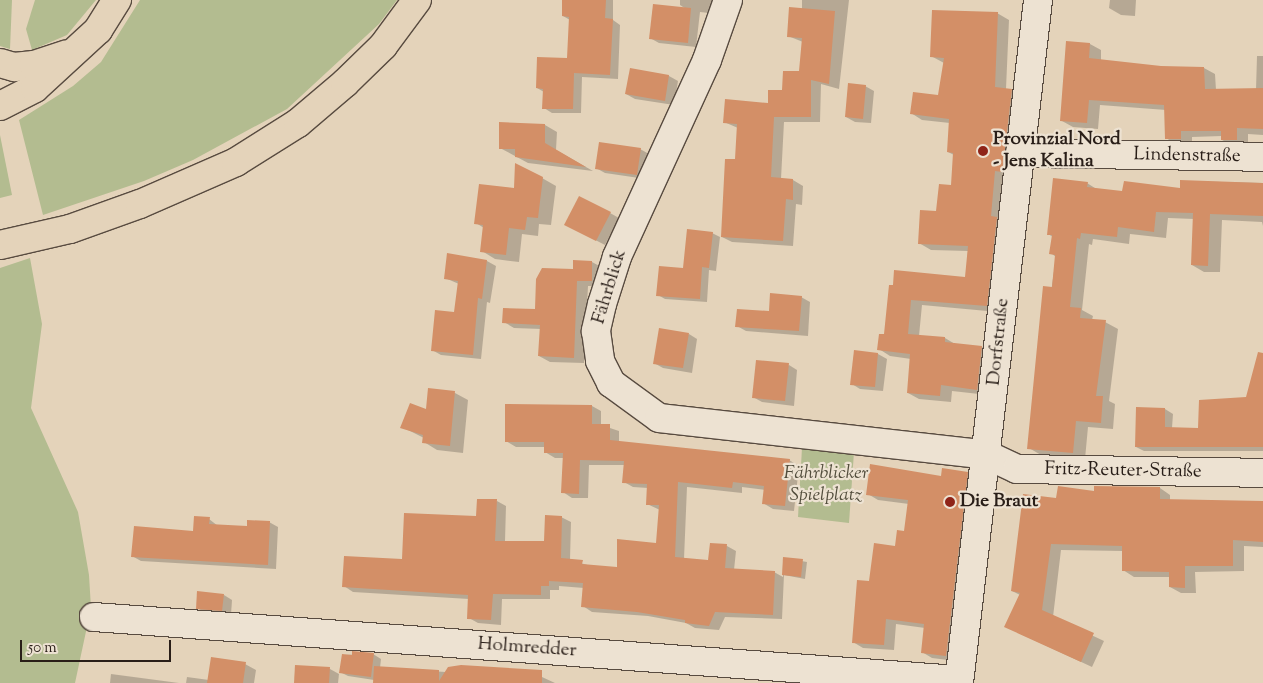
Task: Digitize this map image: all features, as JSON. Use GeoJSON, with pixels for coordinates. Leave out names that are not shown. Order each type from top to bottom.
{"type":"FeatureCollection","features":[{"type":"Feature","properties":{"kind":"main road"},"geometry":{"type":"LineString","coordinates":[[0,106],[35,88],[98,30],[117,0]]}},
{"type":"Feature","properties":{"kind":"main road"},"geometry":{"type":"LineString","coordinates":[[0,245],[70,229],[140,204],[236,162],[298,123],[345,83],[383,46],[417,0]]}},
{"type":"Feature","properties":{"kind":"main road"},"geometry":{"type":"LineString","coordinates":[[0,63],[14,67],[34,65],[76,50]]}},
{"type":"Feature","properties":{"kind":"street","name":"Fährblick"},"geometry":{"type":"LineString","coordinates":[[728,0],[707,60],[617,257],[602,304],[596,330],[600,361],[612,383],[659,418],[987,455]]}},
{"type":"Feature","properties":{"kind":"street","name":"Dorfstraße"},"geometry":{"type":"LineString","coordinates":[[959,682],[987,455],[1038,0]]}},
{"type":"Feature","properties":{"kind":"street","name":"Lindenstraße"},"geometry":{"type":"LineString","coordinates":[[1020,153],[1263,158]]}},
{"type":"Feature","properties":{"kind":"street","name":"Fritz-Reuter-Straße"},"geometry":{"type":"LineString","coordinates":[[987,455],[1016,469],[1263,473]]}},
{"type":"Feature","properties":{"kind":"street","name":"Holmredder"},"geometry":{"type":"LineString","coordinates":[[94,617],[959,682]]}},
{"type":"Feature","properties":{"kind":"green space"},"geometry":{"type":"Polygon","coordinates":[[[0,0],[12,0],[10,49],[0,46],[0,0]]]}},
{"type":"Feature","properties":{"kind":"green space"},"geometry":{"type":"Polygon","coordinates":[[[35,0],[96,0],[67,35],[32,50],[26,29],[35,0]]]}},
{"type":"Feature","properties":{"kind":"green space"},"geometry":{"type":"Polygon","coordinates":[[[140,0],[397,0],[379,24],[287,109],[193,160],[144,181],[43,215],[19,120],[73,86],[101,62],[140,0]]]}},
{"type":"Feature","properties":{"kind":"green space"},"geometry":{"type":"Polygon","coordinates":[[[0,135],[12,195],[0,198],[0,135]]]}},
{"type":"Feature","properties":{"kind":"green space"},"geometry":{"type":"Polygon","coordinates":[[[30,258],[42,324],[31,408],[78,512],[89,575],[91,608],[75,683],[0,683],[0,268],[30,258]]]}},
{"type":"Feature","properties":{"kind":"green space","name":"Fährblicker Spielplatz"},"geometry":{"type":"Polygon","coordinates":[[[802,448],[854,452],[849,523],[798,517],[802,448]]]}},
{"type":"Feature","properties":{"kind":"building"},"geometry":{"type":"Polygon","coordinates":[[[562,0],[606,0],[605,18],[613,19],[610,75],[574,73],[573,109],[542,109],[543,89],[536,88],[537,57],[567,58],[569,17],[562,16],[562,0]]]}},
{"type":"Feature","properties":{"kind":"building"},"geometry":{"type":"Polygon","coordinates":[[[653,4],[691,8],[688,43],[649,39],[653,4]]]}},
{"type":"Feature","properties":{"kind":"building"},"geometry":{"type":"Polygon","coordinates":[[[789,7],[835,11],[829,84],[811,80],[811,117],[774,117],[771,177],[793,179],[793,200],[786,199],[783,241],[721,237],[725,159],[735,159],[737,124],[723,123],[725,99],[768,103],[768,90],[782,90],[783,71],[799,71],[802,38],[787,37],[789,7]]]}},
{"type":"Feature","properties":{"kind":"building"},"geometry":{"type":"Polygon","coordinates":[[[932,10],[998,12],[995,87],[1012,89],[1002,172],[995,171],[991,216],[997,217],[987,306],[911,300],[908,334],[945,337],[945,342],[982,346],[977,390],[941,385],[940,396],[907,393],[910,354],[877,350],[879,334],[884,334],[889,285],[893,285],[894,270],[965,277],[968,246],[918,244],[920,210],[936,211],[939,184],[951,185],[953,153],[947,152],[949,119],[910,114],[913,92],[938,95],[944,58],[930,57],[932,10]]]}},
{"type":"Feature","properties":{"kind":"building"},"geometry":{"type":"Polygon","coordinates":[[[1066,41],[1090,43],[1089,58],[1161,66],[1204,67],[1205,89],[1263,88],[1263,129],[1237,128],[1237,140],[1221,140],[1221,131],[1181,131],[1181,139],[1165,139],[1164,105],[1089,100],[1087,123],[1060,121],[1066,41]]]}},
{"type":"Feature","properties":{"kind":"building"},"geometry":{"type":"Polygon","coordinates":[[[630,68],[669,75],[665,101],[625,94],[630,68]]]}},
{"type":"Feature","properties":{"kind":"building"},"geometry":{"type":"Polygon","coordinates":[[[848,83],[866,85],[863,119],[845,117],[848,83]]]}},
{"type":"Feature","properties":{"kind":"building"},"geometry":{"type":"Polygon","coordinates":[[[499,122],[545,124],[545,143],[586,167],[515,157],[515,149],[499,149],[499,122]]]}},
{"type":"Feature","properties":{"kind":"building"},"geometry":{"type":"Polygon","coordinates":[[[599,142],[641,148],[637,175],[595,169],[599,142]]]}},
{"type":"Feature","properties":{"kind":"building"},"geometry":{"type":"Polygon","coordinates":[[[515,163],[543,177],[538,218],[527,217],[525,230],[509,228],[506,255],[480,252],[483,225],[474,224],[479,184],[514,188],[515,163]]]}},
{"type":"Feature","properties":{"kind":"building"},"geometry":{"type":"Polygon","coordinates":[[[1053,178],[1088,182],[1087,187],[1122,191],[1124,181],[1180,188],[1180,180],[1263,183],[1263,216],[1210,214],[1208,266],[1191,265],[1193,213],[1156,212],[1154,232],[1118,227],[1117,237],[1081,233],[1080,239],[1077,238],[1070,307],[1081,308],[1080,318],[1106,320],[1096,396],[1103,396],[1101,423],[1076,421],[1073,453],[1027,449],[1043,286],[1052,287],[1055,255],[1049,254],[1052,235],[1047,235],[1053,178]]]}},
{"type":"Feature","properties":{"kind":"building"},"geometry":{"type":"Polygon","coordinates":[[[579,196],[611,212],[596,241],[564,225],[579,196]]]}},
{"type":"Feature","properties":{"kind":"building"},"geometry":{"type":"Polygon","coordinates":[[[687,229],[713,232],[709,268],[702,267],[700,299],[656,296],[659,266],[683,268],[687,229]]]}},
{"type":"Feature","properties":{"kind":"building"},"geometry":{"type":"Polygon","coordinates":[[[447,253],[487,260],[482,299],[478,298],[473,355],[431,351],[435,310],[454,312],[458,281],[444,279],[447,253]]]}},
{"type":"Feature","properties":{"kind":"building"},"geometry":{"type":"Polygon","coordinates":[[[573,260],[592,261],[592,281],[577,281],[574,358],[538,356],[540,325],[502,323],[503,308],[535,309],[536,279],[542,268],[573,269],[573,260]]]}},
{"type":"Feature","properties":{"kind":"building"},"geometry":{"type":"Polygon","coordinates":[[[770,293],[802,296],[799,331],[735,327],[737,309],[769,311],[770,293]]]}},
{"type":"Feature","properties":{"kind":"building"},"geometry":{"type":"Polygon","coordinates":[[[659,328],[689,333],[683,368],[653,364],[659,328]]]}},
{"type":"Feature","properties":{"kind":"building"},"geometry":{"type":"Polygon","coordinates":[[[854,350],[878,353],[875,387],[850,385],[854,350]]]}},
{"type":"Feature","properties":{"kind":"building"},"geometry":{"type":"Polygon","coordinates":[[[1258,352],[1263,353],[1263,447],[1135,447],[1136,407],[1165,408],[1165,427],[1198,428],[1199,400],[1246,397],[1258,352]]]}},
{"type":"Feature","properties":{"kind":"building"},"geometry":{"type":"Polygon","coordinates":[[[756,360],[789,363],[785,401],[752,398],[756,360]]]}},
{"type":"Feature","properties":{"kind":"building"},"geometry":{"type":"Polygon","coordinates":[[[428,388],[455,391],[450,446],[422,443],[423,435],[400,428],[410,403],[426,409],[428,388]]]}},
{"type":"Feature","properties":{"kind":"building"},"geometry":{"type":"Polygon","coordinates":[[[505,404],[592,405],[592,424],[610,424],[610,440],[790,459],[785,506],[762,504],[764,486],[733,482],[732,488],[678,482],[675,557],[708,560],[710,543],[727,544],[725,568],[775,571],[773,615],[715,612],[709,626],[685,623],[685,620],[637,612],[581,607],[583,583],[549,581],[549,586],[541,586],[541,595],[493,594],[491,620],[467,619],[468,595],[342,587],[344,556],[402,559],[404,513],[476,516],[477,499],[497,499],[495,541],[544,541],[545,515],[562,516],[561,558],[583,560],[582,564],[617,567],[617,539],[656,543],[659,505],[646,505],[647,484],[622,483],[624,461],[580,460],[579,494],[561,493],[563,453],[544,453],[544,442],[505,442],[505,404]]]}},
{"type":"Feature","properties":{"kind":"building"},"geometry":{"type":"Polygon","coordinates":[[[870,464],[941,476],[942,468],[968,472],[946,656],[921,653],[924,624],[886,619],[884,645],[852,643],[857,580],[869,581],[874,543],[895,546],[897,530],[904,531],[908,500],[866,495],[870,464]]]}},
{"type":"Feature","properties":{"kind":"building"},"geometry":{"type":"Polygon","coordinates":[[[1058,486],[1094,491],[1094,486],[1160,487],[1160,499],[1263,501],[1263,542],[1233,540],[1233,566],[1185,566],[1185,588],[1169,587],[1169,572],[1122,571],[1122,546],[1051,544],[1042,610],[1094,633],[1081,662],[1004,627],[1020,593],[1011,591],[1023,494],[1056,498],[1058,486]]]}},
{"type":"Feature","properties":{"kind":"building"},"geometry":{"type":"Polygon","coordinates":[[[194,516],[210,517],[209,524],[247,526],[247,520],[270,521],[268,565],[131,557],[134,526],[193,531],[194,516]]]}},
{"type":"Feature","properties":{"kind":"building"},"geometry":{"type":"Polygon","coordinates":[[[783,557],[803,559],[801,577],[782,575],[783,557]]]}},
{"type":"Feature","properties":{"kind":"building"},"geometry":{"type":"Polygon","coordinates":[[[197,591],[224,594],[222,611],[196,609],[197,591]]]}},
{"type":"Feature","properties":{"kind":"building"},"geometry":{"type":"Polygon","coordinates":[[[352,651],[374,653],[371,677],[339,673],[342,654],[352,655],[352,651]]]}},
{"type":"Feature","properties":{"kind":"building"},"geometry":{"type":"Polygon","coordinates":[[[211,657],[246,662],[243,683],[207,683],[211,657]]]}},
{"type":"Feature","properties":{"kind":"building"},"geometry":{"type":"Polygon","coordinates":[[[295,665],[330,667],[329,683],[294,683],[295,665]]]}},
{"type":"Feature","properties":{"kind":"building"},"geometry":{"type":"Polygon","coordinates":[[[461,665],[542,670],[542,683],[373,683],[374,666],[439,670],[439,681],[448,667],[461,665]]]}},
{"type":"Feature","properties":{"kind":"place","name":"Provinzial Nord - Jens Kalina"},"geometry":{"type":"Point","coordinates":[983,151]}},
{"type":"Feature","properties":{"kind":"place","name":"Die Braut"},"geometry":{"type":"Point","coordinates":[950,502]}}]}
